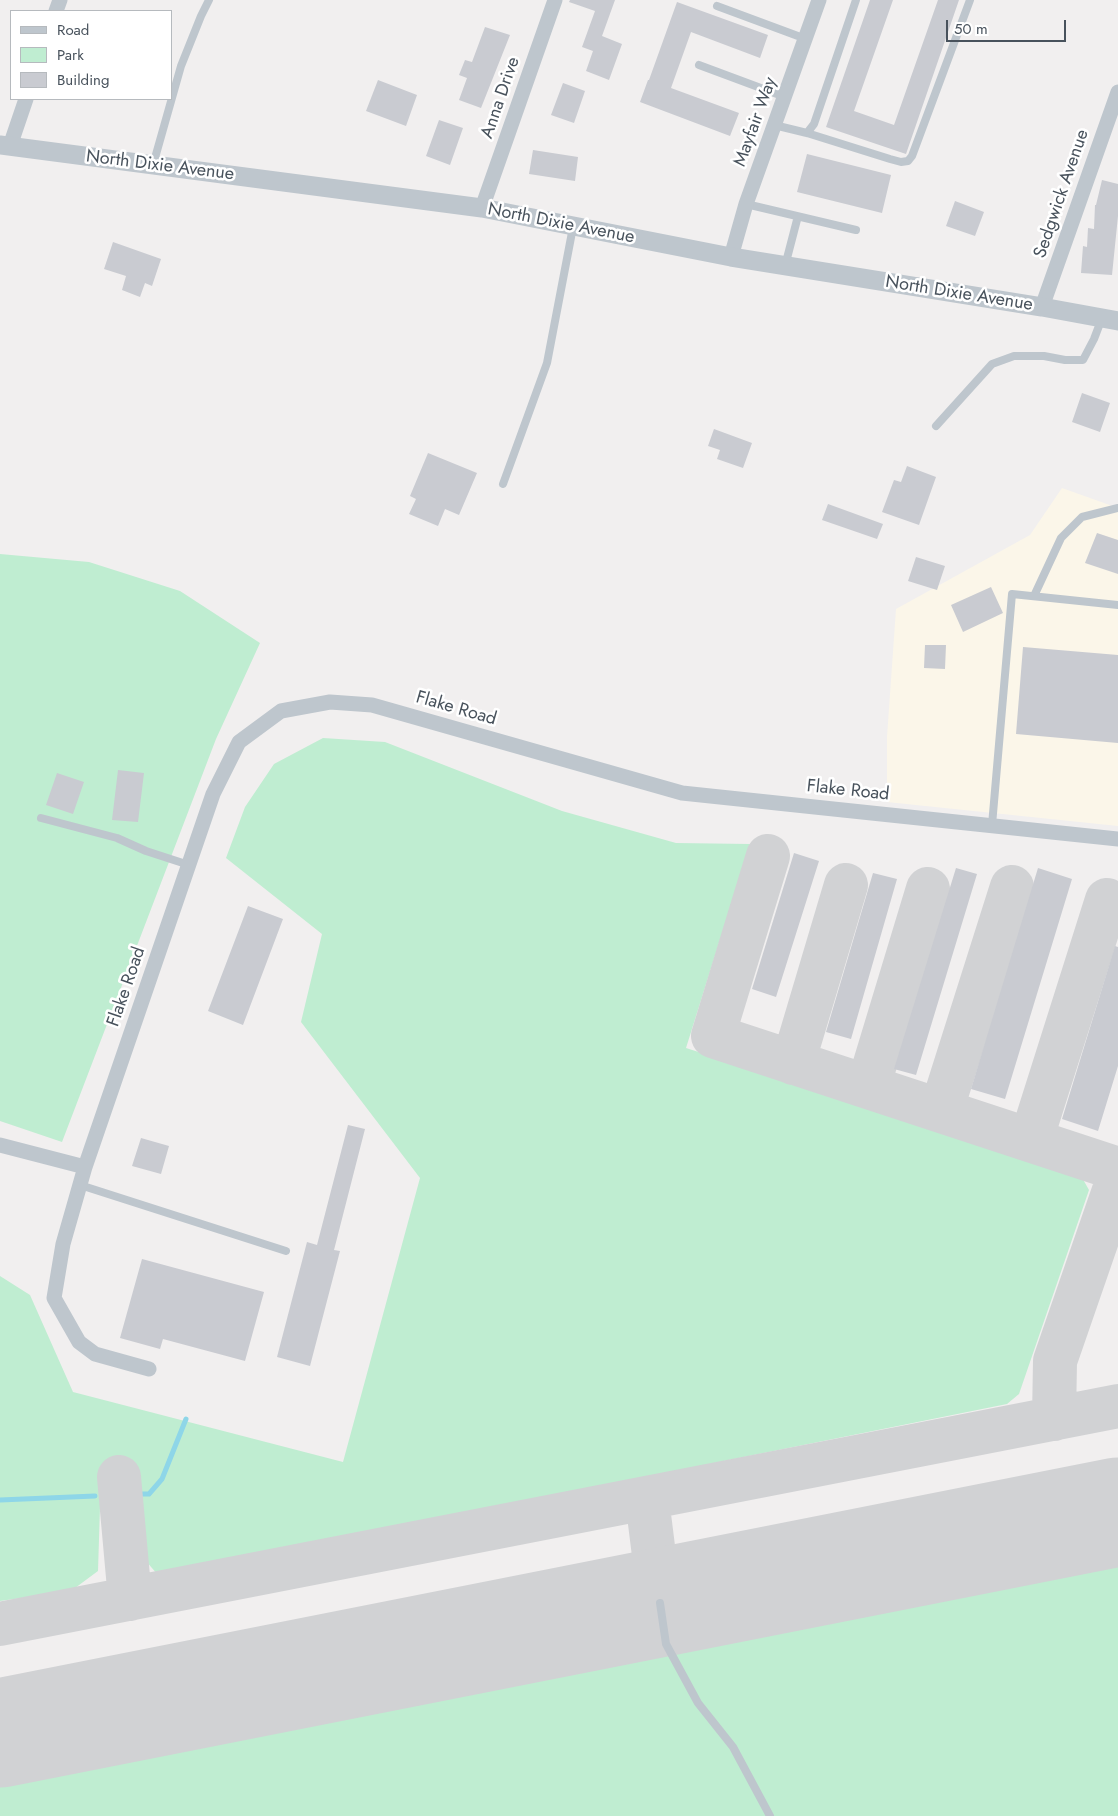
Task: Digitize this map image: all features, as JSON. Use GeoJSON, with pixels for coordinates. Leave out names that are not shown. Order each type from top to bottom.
{"type":"FeatureCollection","features":[{"type":"Feature","properties":{"kind":"street","name":"Anna Drive"},"geometry":{"type":"LineString","coordinates":[[482,208],[555,0]]}},
{"type":"Feature","properties":{"kind":"street","name":"Mayfair Way"},"geometry":{"type":"LineString","coordinates":[[731,257],[746,204],[819,0]]}},
{"type":"Feature","properties":{"kind":"street","name":"Sedgwick Avenue"},"geometry":{"type":"LineString","coordinates":[[1042,308],[1115,110],[1118,92]]}},
{"type":"Feature","properties":{"kind":"street"},"geometry":{"type":"LineString","coordinates":[[5,146],[26,100]]}},
{"type":"Feature","properties":{"kind":"street","name":"North Dixie Avenue"},"geometry":{"type":"LineString","coordinates":[[5,146],[482,208],[731,257],[1110,320]]}},
{"type":"Feature","properties":{"kind":"street","name":"Flake Road"},"geometry":{"type":"LineString","coordinates":[[149,1369],[95,1354],[79,1342],[54,1298],[63,1244],[86,1167],[213,794],[239,742],[282,711],[330,702],[372,705],[682,793],[1118,839]]}},
{"type":"Feature","properties":{"kind":"street"},"geometry":{"type":"LineString","coordinates":[[0,1144],[86,1167]]}},
{"type":"Feature","properties":{"kind":"lane"},"geometry":{"type":"LineString","coordinates":[[153,165],[182,66],[209,0]]}},
{"type":"Feature","properties":{"kind":"lane"},"geometry":{"type":"LineString","coordinates":[[807,133],[814,124],[856,0]]}},
{"type":"Feature","properties":{"kind":"lane"},"geometry":{"type":"LineString","coordinates":[[774,125],[807,133],[890,160],[908,161],[912,156],[970,0]]}},
{"type":"Feature","properties":{"kind":"lane"},"geometry":{"type":"LineString","coordinates":[[717,6],[806,39]]}},
{"type":"Feature","properties":{"kind":"lane"},"geometry":{"type":"LineString","coordinates":[[699,65],[785,97]]}},
{"type":"Feature","properties":{"kind":"lane"},"geometry":{"type":"LineString","coordinates":[[746,204],[856,230]]}},
{"type":"Feature","properties":{"kind":"lane"},"geometry":{"type":"LineString","coordinates":[[785,266],[798,216]]}},
{"type":"Feature","properties":{"kind":"lane"},"geometry":{"type":"LineString","coordinates":[[503,484],[547,363],[573,226]]}},
{"type":"Feature","properties":{"kind":"lane"},"geometry":{"type":"LineString","coordinates":[[936,426],[992,364],[1014,356],[1044,356],[1065,360],[1083,360],[1094,339],[1110,320]]}},
{"type":"Feature","properties":{"kind":"lane"},"geometry":{"type":"LineString","coordinates":[[1034,596],[1061,538],[1082,517],[1118,508]]}},
{"type":"Feature","properties":{"kind":"lane"},"geometry":{"type":"LineString","coordinates":[[992,825],[1012,594],[1118,605]]}},
{"type":"Feature","properties":{"kind":"lane"},"geometry":{"type":"LineString","coordinates":[[41,818],[117,838],[146,851],[189,865]]}},
{"type":"Feature","properties":{"kind":"lane"},"geometry":{"type":"LineString","coordinates":[[80,1185],[286,1251]]}},
{"type":"Feature","properties":{"kind":"lane"},"geometry":{"type":"LineString","coordinates":[[660,1603],[666,1644],[698,1703],[733,1747],[770,1816]]}},
{"type":"Feature","properties":{"kind":"shaded area"},"geometry":{"type":"Polygon","coordinates":[[[1062,488],[1118,508],[1118,826],[887,802],[887,737],[896,609],[1030,535],[1062,488]]]}},
{"type":"Feature","properties":{"kind":"green space"},"geometry":{"type":"Polygon","coordinates":[[[0,554],[89,562],[180,591],[260,643],[216,739],[62,1142],[0,1121],[0,554]]]}},
{"type":"Feature","properties":{"kind":"green space"},"geometry":{"type":"Polygon","coordinates":[[[323,738],[385,742],[562,811],[676,843],[750,844],[686,1048],[1080,1174],[1089,1190],[1019,1394],[1007,1404],[158,1575],[133,1546],[131,1473],[101,1475],[98,1571],[71,1591],[0,1601],[0,1276],[30,1295],[73,1392],[343,1462],[420,1178],[301,1022],[322,934],[226,858],[245,807],[274,764],[323,738]]]}},
{"type":"Feature","properties":{"kind":"green space"},"geometry":{"type":"Polygon","coordinates":[[[1118,1555],[1118,1816],[0,1816],[0,1781],[1118,1555]]]}},
{"type":"Feature","properties":{"kind":"building"},"geometry":{"type":"Polygon","coordinates":[[[570,0],[615,0],[602,36],[622,44],[609,80],[586,71],[593,51],[582,47],[595,11],[569,2],[570,0]]]}},
{"type":"Feature","properties":{"kind":"building"},"geometry":{"type":"Polygon","coordinates":[[[870,0],[893,0],[854,111],[894,125],[938,0],[959,0],[906,154],[826,127],[870,0]]]}},
{"type":"Feature","properties":{"kind":"building"},"geometry":{"type":"Polygon","coordinates":[[[677,2],[768,35],[760,58],[691,32],[671,88],[739,113],[730,136],[640,102],[677,2]]]}},
{"type":"Feature","properties":{"kind":"building"},"geometry":{"type":"Polygon","coordinates":[[[485,27],[510,35],[481,108],[459,100],[467,78],[459,75],[465,60],[472,62],[485,27]]]}},
{"type":"Feature","properties":{"kind":"building"},"geometry":{"type":"Polygon","coordinates":[[[378,80],[417,95],[406,126],[366,111],[378,80]]]}},
{"type":"Feature","properties":{"kind":"building"},"geometry":{"type":"Polygon","coordinates":[[[563,83],[585,91],[574,123],[551,115],[563,83]]]}},
{"type":"Feature","properties":{"kind":"building"},"geometry":{"type":"Polygon","coordinates":[[[439,120],[463,128],[450,165],[426,156],[439,120]]]}},
{"type":"Feature","properties":{"kind":"building"},"geometry":{"type":"Polygon","coordinates":[[[533,150],[578,157],[575,181],[529,174],[533,150]]]}},
{"type":"Feature","properties":{"kind":"building"},"geometry":{"type":"Polygon","coordinates":[[[807,154],[891,175],[882,213],[797,192],[807,154]]]}},
{"type":"Feature","properties":{"kind":"building"},"geometry":{"type":"Polygon","coordinates":[[[1102,180],[1118,184],[1118,216],[1112,275],[1081,273],[1083,246],[1087,247],[1088,228],[1094,229],[1095,205],[1102,180]]]}},
{"type":"Feature","properties":{"kind":"building"},"geometry":{"type":"Polygon","coordinates":[[[955,201],[984,212],[975,236],[946,226],[955,201]]]}},
{"type":"Feature","properties":{"kind":"building"},"geometry":{"type":"Polygon","coordinates":[[[113,242],[161,259],[152,286],[145,283],[140,297],[122,290],[126,276],[104,269],[113,242]]]}},
{"type":"Feature","properties":{"kind":"building"},"geometry":{"type":"Polygon","coordinates":[[[1082,393],[1110,403],[1100,432],[1072,422],[1082,393]]]}},
{"type":"Feature","properties":{"kind":"building"},"geometry":{"type":"Polygon","coordinates":[[[714,429],[752,443],[743,468],[717,459],[720,450],[708,446],[714,429]]]}},
{"type":"Feature","properties":{"kind":"building"},"geometry":{"type":"Polygon","coordinates":[[[428,453],[477,473],[459,515],[445,509],[438,526],[409,514],[416,499],[410,496],[428,453]]]}},
{"type":"Feature","properties":{"kind":"building"},"geometry":{"type":"Polygon","coordinates":[[[907,466],[936,477],[919,525],[882,512],[894,480],[901,482],[907,466]]]}},
{"type":"Feature","properties":{"kind":"building"},"geometry":{"type":"Polygon","coordinates":[[[828,504],[883,524],[877,539],[822,520],[828,504]]]}},
{"type":"Feature","properties":{"kind":"building"},"geometry":{"type":"Polygon","coordinates":[[[1097,533],[1118,540],[1118,574],[1085,563],[1097,533]]]}},
{"type":"Feature","properties":{"kind":"building"},"geometry":{"type":"Polygon","coordinates":[[[916,557],[945,566],[937,590],[908,581],[916,557]]]}},
{"type":"Feature","properties":{"kind":"building"},"geometry":{"type":"Polygon","coordinates":[[[991,587],[1003,613],[963,632],[951,605],[991,587]]]}},
{"type":"Feature","properties":{"kind":"building"},"geometry":{"type":"Polygon","coordinates":[[[925,645],[946,645],[945,669],[924,668],[925,645]]]}},
{"type":"Feature","properties":{"kind":"building"},"geometry":{"type":"Polygon","coordinates":[[[1023,647],[1118,655],[1118,743],[1016,734],[1023,647]]]}},
{"type":"Feature","properties":{"kind":"building"},"geometry":{"type":"Polygon","coordinates":[[[118,770],[144,773],[138,822],[112,820],[118,770]]]}},
{"type":"Feature","properties":{"kind":"building"},"geometry":{"type":"Polygon","coordinates":[[[57,773],[84,782],[73,814],[46,805],[57,773]]]}},
{"type":"Feature","properties":{"kind":"building"},"geometry":{"type":"Polygon","coordinates":[[[794,853],[819,861],[776,997],[752,989],[794,853]]]}},
{"type":"Feature","properties":{"kind":"building"},"geometry":{"type":"Polygon","coordinates":[[[956,868],[977,874],[916,1075],[894,1069],[956,868]]]}},
{"type":"Feature","properties":{"kind":"building"},"geometry":{"type":"Polygon","coordinates":[[[1038,868],[1072,879],[1005,1099],[971,1089],[1038,868]]]}},
{"type":"Feature","properties":{"kind":"building"},"geometry":{"type":"Polygon","coordinates":[[[873,873],[897,879],[851,1039],[826,1032],[873,873]]]}},
{"type":"Feature","properties":{"kind":"building"},"geometry":{"type":"Polygon","coordinates":[[[248,906],[283,919],[243,1025],[208,1011],[248,906]]]}},
{"type":"Feature","properties":{"kind":"building"},"geometry":{"type":"Polygon","coordinates":[[[1115,946],[1118,947],[1118,1066],[1098,1131],[1062,1119],[1115,946]]]}},
{"type":"Feature","properties":{"kind":"building"},"geometry":{"type":"Polygon","coordinates":[[[348,1125],[365,1129],[334,1250],[340,1251],[310,1366],[277,1357],[307,1242],[317,1245],[348,1125]]]}},
{"type":"Feature","properties":{"kind":"building"},"geometry":{"type":"Polygon","coordinates":[[[141,1138],[169,1146],[161,1174],[132,1166],[141,1138]]]}},
{"type":"Feature","properties":{"kind":"building"},"geometry":{"type":"Polygon","coordinates":[[[142,1259],[264,1292],[245,1361],[163,1339],[160,1349],[120,1338],[142,1259]]]}},
{"type":"Feature","properties":{"kind":"waterway"},"geometry":{"type":"LineString","coordinates":[[138,1494],[149,1494],[162,1479],[186,1419]]}},
{"type":"Feature","properties":{"kind":"waterway"},"geometry":{"type":"LineString","coordinates":[[0,1500],[95,1496]]}},
{"type":"Feature","properties":{"kind":"taxiway"},"geometry":{"type":"LineString","coordinates":[[768,856],[713,1036],[1118,1169]]}},
{"type":"Feature","properties":{"kind":"taxiway"},"geometry":{"type":"LineString","coordinates":[[793,1063],[846,885]]}},
{"type":"Feature","properties":{"kind":"taxiway"},"geometry":{"type":"LineString","coordinates":[[941,1111],[1012,887]]}},
{"type":"Feature","properties":{"kind":"taxiway"},"geometry":{"type":"LineString","coordinates":[[868,1087],[928,889]]}},
{"type":"Feature","properties":{"kind":"taxiway"},"geometry":{"type":"LineString","coordinates":[[1031,1140],[1107,900]]}},
{"type":"Feature","properties":{"kind":"taxiway"},"geometry":{"type":"LineString","coordinates":[[1054,1419],[1055,1361],[1118,1179]]}},
{"type":"Feature","properties":{"kind":"taxiway"},"geometry":{"type":"LineString","coordinates":[[0,1624],[1118,1406]]}},
{"type":"Feature","properties":{"kind":"taxiway"},"geometry":{"type":"LineString","coordinates":[[119,1477],[130,1599]]}},
{"type":"Feature","properties":{"kind":"taxiway"},"geometry":{"type":"LineString","coordinates":[[647,1499],[660,1603]]}},
{"type":"Feature","properties":{"kind":"runway"},"geometry":{"type":"LineString","coordinates":[[0,1733],[1118,1512]]}}]}
